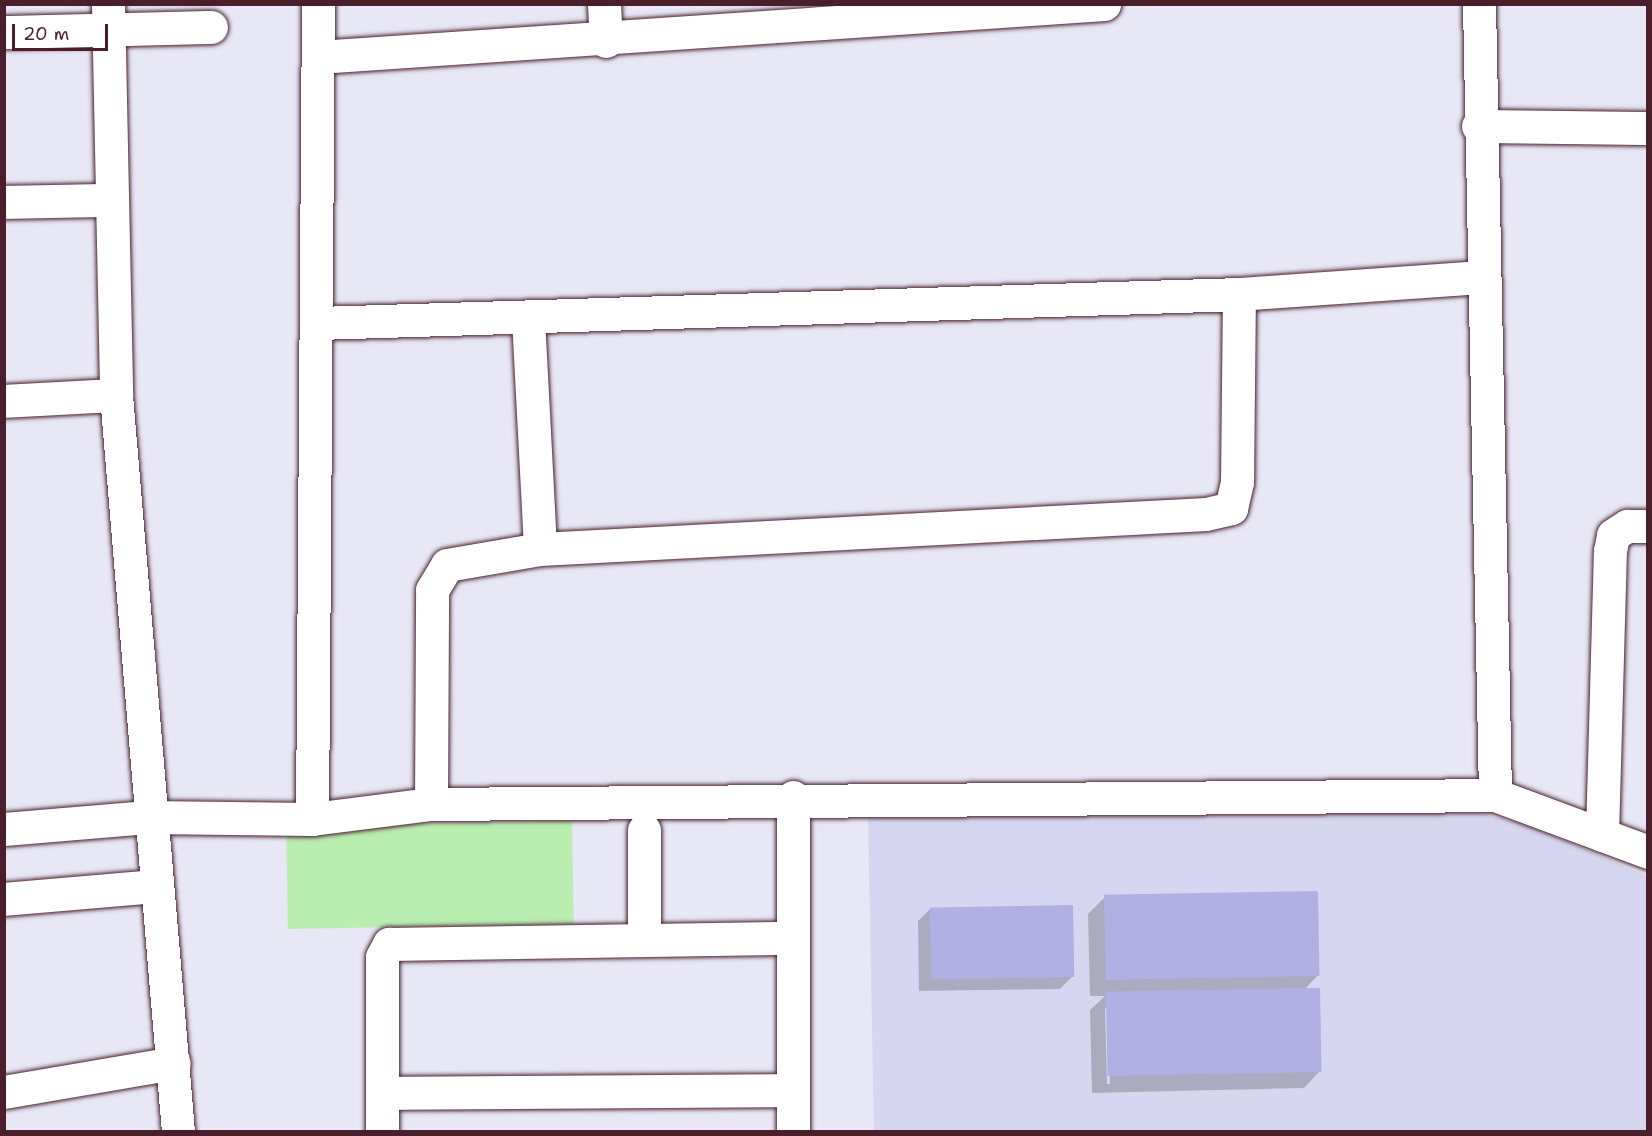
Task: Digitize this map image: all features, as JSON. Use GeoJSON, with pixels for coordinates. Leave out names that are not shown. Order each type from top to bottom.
{"type":"FeatureCollection","features":[{"type":"Feature","properties":{"kind":"street"},"geometry":{"type":"LineString","coordinates":[[312,819],[318,323],[318,4]]}},
{"type":"Feature","properties":{"kind":"street"},"geometry":{"type":"LineString","coordinates":[[604,4],[606,41]]}},
{"type":"Feature","properties":{"kind":"street"},"geometry":{"type":"LineString","coordinates":[[318,57],[606,41],[1104,4]]}},
{"type":"Feature","properties":{"kind":"street"},"geometry":{"type":"LineString","coordinates":[[1479,4],[1478,126],[1495,795]]}},
{"type":"Feature","properties":{"kind":"street"},"geometry":{"type":"LineString","coordinates":[[108,16],[116,395],[148,817],[174,1063],[178,1131]]}},
{"type":"Feature","properties":{"kind":"street"},"geometry":{"type":"LineString","coordinates":[[4,32],[108,16],[211,27]]}},
{"type":"Feature","properties":{"kind":"street"},"geometry":{"type":"LineString","coordinates":[[1478,126],[1647,128]]}},
{"type":"Feature","properties":{"kind":"street"},"geometry":{"type":"LineString","coordinates":[[4,202],[112,200]]}},
{"type":"Feature","properties":{"kind":"street"},"geometry":{"type":"LineString","coordinates":[[318,323],[1239,294],[1482,277]]}},
{"type":"Feature","properties":{"kind":"street"},"geometry":{"type":"LineString","coordinates":[[431,804],[432,590],[447,566],[540,549],[1206,514],[1231,508],[1236,482],[1239,294]]}},
{"type":"Feature","properties":{"kind":"street"},"geometry":{"type":"LineString","coordinates":[[528,318],[540,549]]}},
{"type":"Feature","properties":{"kind":"street"},"geometry":{"type":"LineString","coordinates":[[4,401],[116,395]]}},
{"type":"Feature","properties":{"kind":"street"},"geometry":{"type":"LineString","coordinates":[[1602,835],[1610,551],[1613,535],[1627,526],[1647,526]]}},
{"type":"Feature","properties":{"kind":"street"},"geometry":{"type":"LineString","coordinates":[[4,829],[148,817],[312,819],[431,804],[793,797],[1495,795],[1647,852]]}},
{"type":"Feature","properties":{"kind":"street"},"geometry":{"type":"LineString","coordinates":[[793,797],[793,1131]]}},
{"type":"Feature","properties":{"kind":"street"},"geometry":{"type":"LineString","coordinates":[[644,830],[644,939]]}},
{"type":"Feature","properties":{"kind":"street"},"geometry":{"type":"LineString","coordinates":[[5,901],[156,886]]}},
{"type":"Feature","properties":{"kind":"street"},"geometry":{"type":"LineString","coordinates":[[382,1131],[382,957],[389,944],[793,938]]}},
{"type":"Feature","properties":{"kind":"street"},"geometry":{"type":"LineString","coordinates":[[4,1092],[174,1063]]}},
{"type":"Feature","properties":{"kind":"street"},"geometry":{"type":"LineString","coordinates":[[382,1093],[794,1090]]}},
{"type":"Feature","properties":{"kind":"shaded area"},"geometry":{"type":"Polygon","coordinates":[[[1426,811],[1483,814],[1531,826],[1647,876],[1647,1131],[874,1131],[868,816],[1426,811]]]}},
{"type":"Feature","properties":{"kind":"green space"},"geometry":{"type":"Polygon","coordinates":[[[572,821],[574,924],[288,929],[286,826],[572,821]]]}},
{"type":"Feature","properties":{"kind":"building"},"geometry":{"type":"Polygon","coordinates":[[[1318,891],[1319,976],[1106,980],[1104,895],[1318,891]]]}},
{"type":"Feature","properties":{"kind":"building"},"geometry":{"type":"Polygon","coordinates":[[[1073,905],[1074,977],[931,979],[930,907],[1073,905]]]}},
{"type":"Feature","properties":{"kind":"building"},"geometry":{"type":"Polygon","coordinates":[[[1320,988],[1321,1072],[1107,1076],[1106,992],[1320,988]]]}}]}
